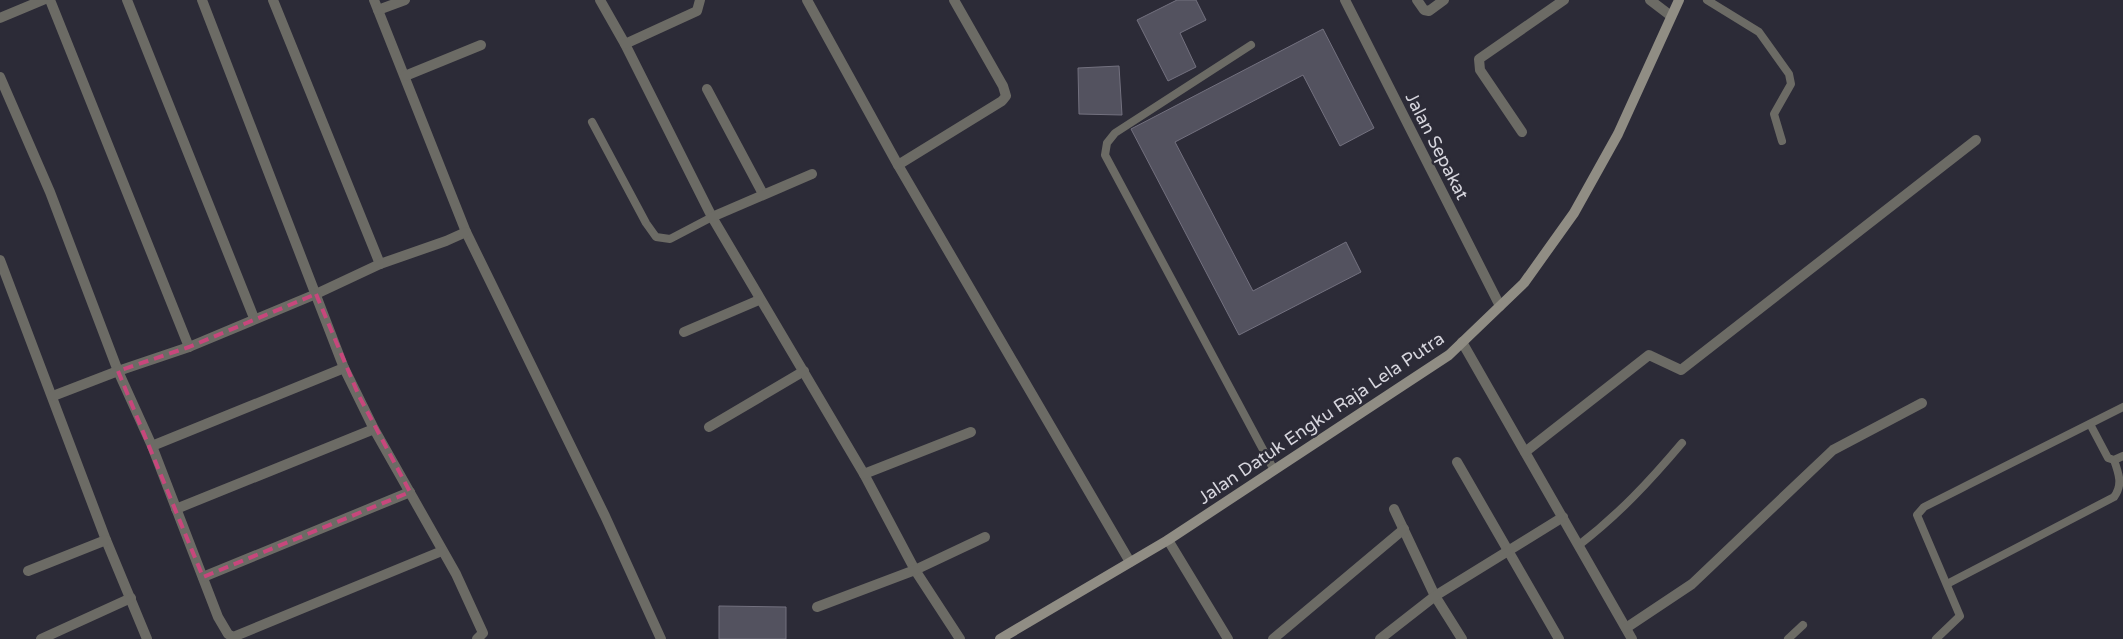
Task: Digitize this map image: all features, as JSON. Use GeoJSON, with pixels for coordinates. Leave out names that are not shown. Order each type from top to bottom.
{"type":"FeatureCollection","features":[{"type":"Feature","properties":{"kind":"street"},"geometry":{"type":"LineString","coordinates":[[0,18],[43,0]]}},
{"type":"Feature","properties":{"kind":"street"},"geometry":{"type":"LineString","coordinates":[[50,0],[189,347]]}},
{"type":"Feature","properties":{"kind":"street"},"geometry":{"type":"LineString","coordinates":[[127,0],[254,318]]}},
{"type":"Feature","properties":{"kind":"street"},"geometry":{"type":"LineString","coordinates":[[202,0],[344,368],[374,429],[471,604],[483,633],[478,639]]}},
{"type":"Feature","properties":{"kind":"street"},"geometry":{"type":"LineString","coordinates":[[273,0],[380,264]]}},
{"type":"Feature","properties":{"kind":"street"},"geometry":{"type":"LineString","coordinates":[[405,0],[376,5],[466,232],[605,516],[661,639]]}},
{"type":"Feature","properties":{"kind":"street"},"geometry":{"type":"LineString","coordinates":[[600,0],[625,44],[712,217],[759,300],[804,371],[864,474],[915,570],[960,639]]}},
{"type":"Feature","properties":{"kind":"street"},"geometry":{"type":"LineString","coordinates":[[625,44],[697,11],[700,0]]}},
{"type":"Feature","properties":{"kind":"street"},"geometry":{"type":"LineString","coordinates":[[807,0],[898,165],[1130,562]]}},
{"type":"Feature","properties":{"kind":"street"},"geometry":{"type":"LineString","coordinates":[[898,165],[1002,101],[1006,96],[954,0]]}},
{"type":"Feature","properties":{"kind":"street","name":"Jalan Sepakat"},"geometry":{"type":"LineString","coordinates":[[1345,0],[1500,306]]}},
{"type":"Feature","properties":{"kind":"street"},"geometry":{"type":"LineString","coordinates":[[1417,0],[1424,10],[1429,11],[1444,0]]}},
{"type":"Feature","properties":{"kind":"street"},"geometry":{"type":"LineString","coordinates":[[1522,132],[1480,70],[1479,59],[1564,0]]}},
{"type":"Feature","properties":{"kind":"street"},"geometry":{"type":"LineString","coordinates":[[1650,0],[1671,16]]}},
{"type":"Feature","properties":{"kind":"street","name":"Jalan Datuk Engku Raja Lela Putra"},"geometry":{"type":"LineString","coordinates":[[1000,639],[1168,540],[1448,355],[1462,342],[1524,283],[1574,213],[1618,134],[1679,0]]}},
{"type":"Feature","properties":{"kind":"street"},"geometry":{"type":"LineString","coordinates":[[405,76],[481,45]]}},
{"type":"Feature","properties":{"kind":"street"},"geometry":{"type":"LineString","coordinates":[[0,77],[50,192],[118,371],[152,446],[223,627],[234,637],[442,551]]}},
{"type":"Feature","properties":{"kind":"street"},"geometry":{"type":"LineString","coordinates":[[707,89],[763,194]]}},
{"type":"Feature","properties":{"kind":"street"},"geometry":{"type":"LineString","coordinates":[[1525,452],[1649,355],[1681,370],[1976,140]]}},
{"type":"Feature","properties":{"kind":"street"},"geometry":{"type":"LineString","coordinates":[[712,217],[812,174]]}},
{"type":"Feature","properties":{"kind":"street"},"geometry":{"type":"LineString","coordinates":[[53,396],[189,347],[254,318],[316,294],[380,264],[446,242],[466,232]]}},
{"type":"Feature","properties":{"kind":"street"},"geometry":{"type":"LineString","coordinates":[[0,260],[106,540],[147,639]]}},
{"type":"Feature","properties":{"kind":"street"},"geometry":{"type":"LineString","coordinates":[[684,332],[759,300]]}},
{"type":"Feature","properties":{"kind":"street"},"geometry":{"type":"LineString","coordinates":[[1462,342],[1632,639]]}},
{"type":"Feature","properties":{"kind":"street"},"geometry":{"type":"LineString","coordinates":[[152,446],[344,368]]}},
{"type":"Feature","properties":{"kind":"street"},"geometry":{"type":"LineString","coordinates":[[709,427],[804,371]]}},
{"type":"Feature","properties":{"kind":"street"},"geometry":{"type":"LineString","coordinates":[[1626,628],[1692,584],[1833,450],[1922,403]]}},
{"type":"Feature","properties":{"kind":"street"},"geometry":{"type":"LineString","coordinates":[[176,509],[374,429]]}},
{"type":"Feature","properties":{"kind":"street"},"geometry":{"type":"LineString","coordinates":[[864,474],[971,432]]}},
{"type":"Feature","properties":{"kind":"street"},"geometry":{"type":"LineString","coordinates":[[1457,462],[1559,639]]}},
{"type":"Feature","properties":{"kind":"street"},"geometry":{"type":"LineString","coordinates":[[203,577],[410,492]]}},
{"type":"Feature","properties":{"kind":"street"},"geometry":{"type":"LineString","coordinates":[[1394,508],[1435,596],[1462,639]]}},
{"type":"Feature","properties":{"kind":"street"},"geometry":{"type":"LineString","coordinates":[[1380,639],[1435,596],[1563,517]]}},
{"type":"Feature","properties":{"kind":"street"},"geometry":{"type":"LineString","coordinates":[[1273,639],[1404,529]]}},
{"type":"Feature","properties":{"kind":"street"},"geometry":{"type":"LineString","coordinates":[[817,607],[915,570],[985,538]]}},
{"type":"Feature","properties":{"kind":"street"},"geometry":{"type":"LineString","coordinates":[[28,571],[106,540]]}},
{"type":"Feature","properties":{"kind":"street"},"geometry":{"type":"LineString","coordinates":[[1168,540],[1228,639]]}},
{"type":"Feature","properties":{"kind":"street"},"geometry":{"type":"LineString","coordinates":[[41,639],[131,598]]}},
{"type":"Feature","properties":{"kind":"lane"},"geometry":{"type":"LineString","coordinates":[[1707,0],[1759,32],[1789,74],[1791,84],[1774,114],[1782,141]]}},
{"type":"Feature","properties":{"kind":"lane"},"geometry":{"type":"LineString","coordinates":[[1251,45],[1115,133],[1107,143],[1105,155],[1109,166],[1274,470]]}},
{"type":"Feature","properties":{"kind":"lane"},"geometry":{"type":"LineString","coordinates":[[592,122],[646,223],[656,237],[670,240],[712,217]]}},
{"type":"Feature","properties":{"kind":"lane"},"geometry":{"type":"LineString","coordinates":[[1936,639],[1960,616],[1917,516],[1924,507],[2123,407]]}},
{"type":"Feature","properties":{"kind":"lane"},"geometry":{"type":"LineString","coordinates":[[1947,584],[2114,497],[2120,491],[2122,480],[2114,460],[2105,455],[2090,424]]}},
{"type":"Feature","properties":{"kind":"lane"},"geometry":{"type":"LineString","coordinates":[[1579,546],[1616,516],[1642,490],[1682,443]]}},
{"type":"Feature","properties":{"kind":"lane"},"geometry":{"type":"LineString","coordinates":[[2114,460],[2123,456]]}},
{"type":"Feature","properties":{"kind":"lane"},"geometry":{"type":"LineString","coordinates":[[1788,639],[1803,625]]}},
{"type":"Feature","properties":{"kind":"highlighted area"},"geometry":{"type":"Polygon","coordinates":[[[316,294],[359,396],[410,492],[203,577],[118,371],[189,347],[316,294]]]}},
{"type":"Feature","properties":{"kind":"building"},"geometry":{"type":"Polygon","coordinates":[[[1177,0],[1196,0],[1206,20],[1180,33],[1196,67],[1168,81],[1137,20],[1177,0]]]}},
{"type":"Feature","properties":{"kind":"building"},"geometry":{"type":"Polygon","coordinates":[[[1323,29],[1374,128],[1340,146],[1303,75],[1175,142],[1253,291],[1346,242],[1361,272],[1239,335],[1131,129],[1323,29]]]}},
{"type":"Feature","properties":{"kind":"building"},"geometry":{"type":"Polygon","coordinates":[[[1119,66],[1122,115],[1079,114],[1078,68],[1119,66]]]}},
{"type":"Feature","properties":{"kind":"building"},"geometry":{"type":"Polygon","coordinates":[[[719,606],[786,607],[786,639],[719,639],[719,606]]]}}]}
